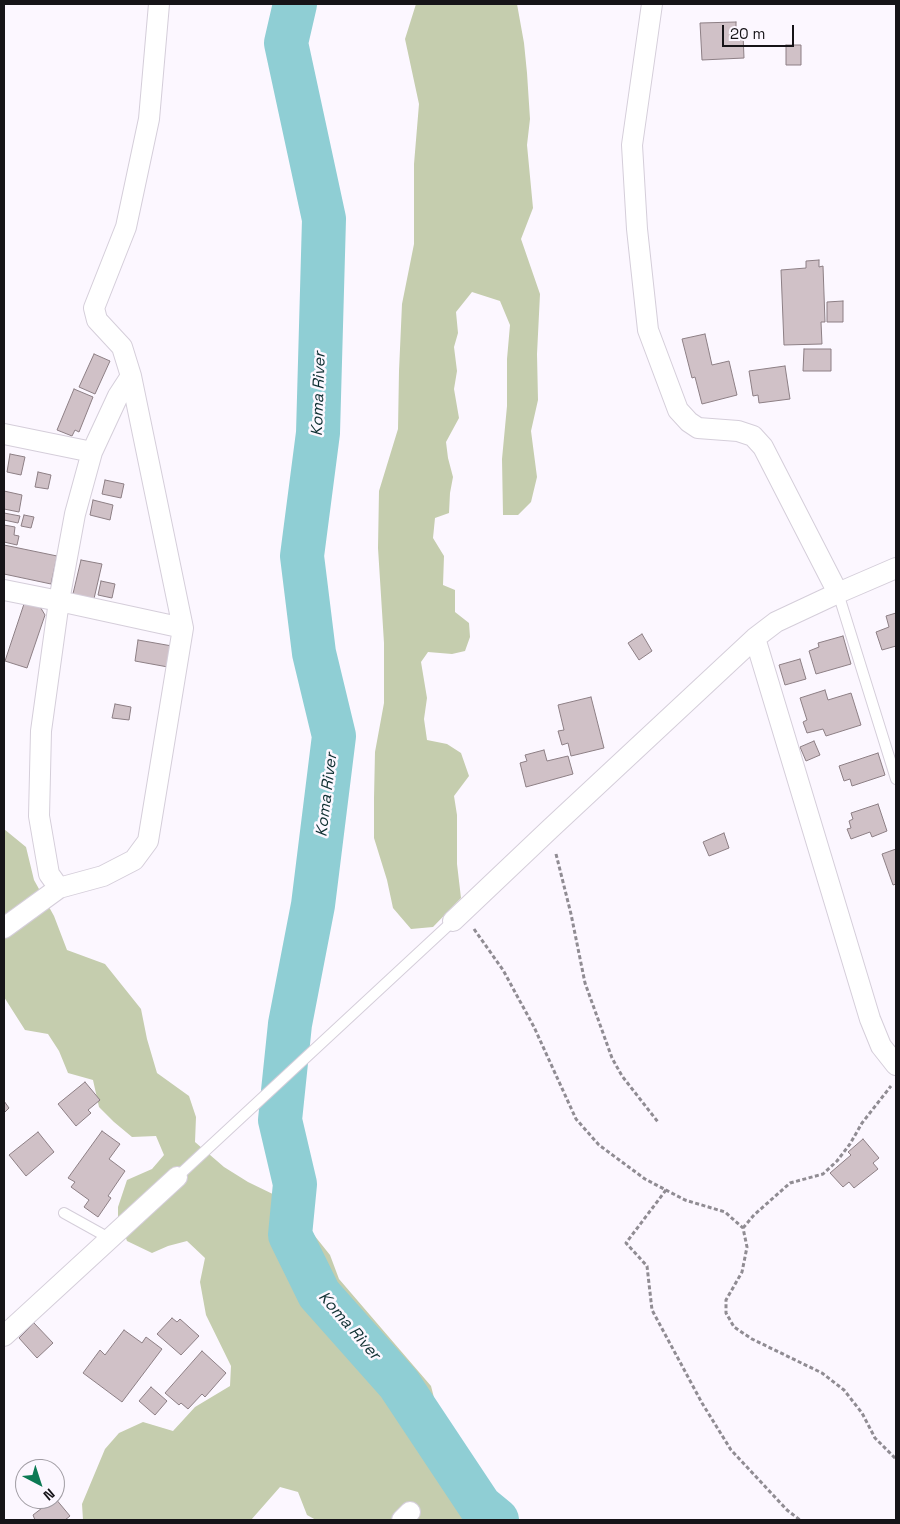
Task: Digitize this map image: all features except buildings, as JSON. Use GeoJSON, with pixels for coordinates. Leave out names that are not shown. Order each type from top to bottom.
{"type":"FeatureCollection","features":[{"type":"Feature","properties":{"kind":"street"},"geometry":{"type":"LineString","coordinates":[[4,928],[59,888],[103,876],[134,860],[148,841],[183,628],[131,376],[122,347],[97,320],[94,308],[126,227],[149,120],[158,4]]}},
{"type":"Feature","properties":{"kind":"street"},"geometry":{"type":"LineString","coordinates":[[652,4],[632,145],[637,229],[648,330],[678,410],[689,422],[698,428],[738,431],[753,436],[763,446],[838,593]]}},
{"type":"Feature","properties":{"kind":"street"},"geometry":{"type":"LineString","coordinates":[[59,888],[49,874],[39,816],[40,731],[59,601],[75,514],[92,452],[118,396],[131,376]]}},
{"type":"Feature","properties":{"kind":"street"},"geometry":{"type":"LineString","coordinates":[[4,434],[92,452]]}},
{"type":"Feature","properties":{"kind":"street"},"geometry":{"type":"LineString","coordinates":[[458,917],[755,638],[776,622],[896,568]]}},
{"type":"Feature","properties":{"kind":"street"},"geometry":{"type":"LineString","coordinates":[[4,590],[183,628]]}},
{"type":"Feature","properties":{"kind":"street"},"geometry":{"type":"LineString","coordinates":[[755,638],[870,1020],[881,1046],[896,1065]]}},
{"type":"Feature","properties":{"kind":"street"},"geometry":{"type":"LineString","coordinates":[[4,1336],[177,1177]]}},
{"type":"Feature","properties":{"kind":"lane"},"geometry":{"type":"LineString","coordinates":[[838,593],[896,779]]}},
{"type":"Feature","properties":{"kind":"lane"},"geometry":{"type":"LineString","coordinates":[[177,1177],[458,917]]}},
{"type":"Feature","properties":{"kind":"lane"},"geometry":{"type":"LineString","coordinates":[[64,1213],[110,1238]]}},
{"type":"Feature","properties":{"kind":"path"},"geometry":{"type":"LineString","coordinates":[[550,829],[571,914],[585,983],[612,1058],[622,1076],[658,1122]]}},
{"type":"Feature","properties":{"kind":"path"},"geometry":{"type":"LineString","coordinates":[[458,917],[503,970],[534,1027],[576,1119],[599,1145],[645,1179],[685,1200],[725,1212],[743,1228],[746,1247],[742,1272],[726,1300],[726,1313],[734,1327],[752,1339],[822,1373],[844,1390],[862,1413],[875,1438],[896,1459]]}},
{"type":"Feature","properties":{"kind":"path"},"geometry":{"type":"LineString","coordinates":[[743,1228],[754,1215],[790,1183],[823,1174],[850,1144],[862,1123],[896,1080]]}},
{"type":"Feature","properties":{"kind":"path"},"geometry":{"type":"LineString","coordinates":[[666,1190],[626,1242],[647,1266],[652,1310],[702,1404],[731,1450],[787,1510],[800,1520]]}},
{"type":"Feature","properties":{"kind":"green space"},"geometry":{"type":"Polygon","coordinates":[[[416,4],[517,4],[527,73],[530,119],[527,145],[533,208],[521,239],[540,294],[537,354],[538,400],[531,431],[537,477],[531,502],[518,515],[503,515],[502,459],[507,406],[507,359],[510,325],[500,301],[472,292],[456,312],[458,333],[454,347],[457,371],[454,389],[459,418],[446,442],[453,477],[449,513],[435,518],[433,538],[444,556],[443,585],[455,590],[455,612],[469,623],[470,637],[465,651],[452,654],[428,652],[421,662],[427,698],[424,719],[427,740],[447,744],[461,753],[469,776],[454,796],[457,815],[457,864],[461,898],[433,927],[411,929],[393,908],[387,880],[374,838],[374,798],[375,752],[384,703],[384,643],[378,548],[379,491],[398,429],[402,304],[414,244],[414,164],[419,104],[405,39],[416,4]]]}},
{"type":"Feature","properties":{"kind":"green space"},"geometry":{"type":"Polygon","coordinates":[[[4,829],[26,847],[34,880],[54,916],[67,950],[105,964],[141,1009],[157,1073],[189,1096],[196,1117],[195,1142],[224,1167],[248,1182],[283,1199],[303,1216],[314,1235],[330,1255],[339,1279],[431,1386],[443,1433],[472,1479],[485,1486],[517,1520],[316,1520],[307,1515],[298,1492],[280,1487],[251,1520],[83,1520],[82,1504],[105,1449],[119,1433],[143,1422],[173,1431],[195,1407],[230,1386],[231,1366],[206,1315],[200,1282],[205,1258],[187,1241],[152,1253],[127,1241],[118,1217],[118,1207],[127,1180],[152,1169],[164,1155],[156,1136],[132,1137],[114,1122],[99,1107],[93,1080],[68,1073],[59,1051],[48,1034],[25,1030],[4,997],[4,829]]]}},
{"type":"Feature","properties":{"kind":"waterway","name":"Koma River"},"geometry":{"type":"LineString","coordinates":[[295,4],[286,43],[324,219],[318,433],[302,556],[314,653],[334,736],[313,905],[290,1024],[280,1120],[295,1184],[290,1235],[319,1294],[399,1384],[480,1506],[497,1520]]}}]}
